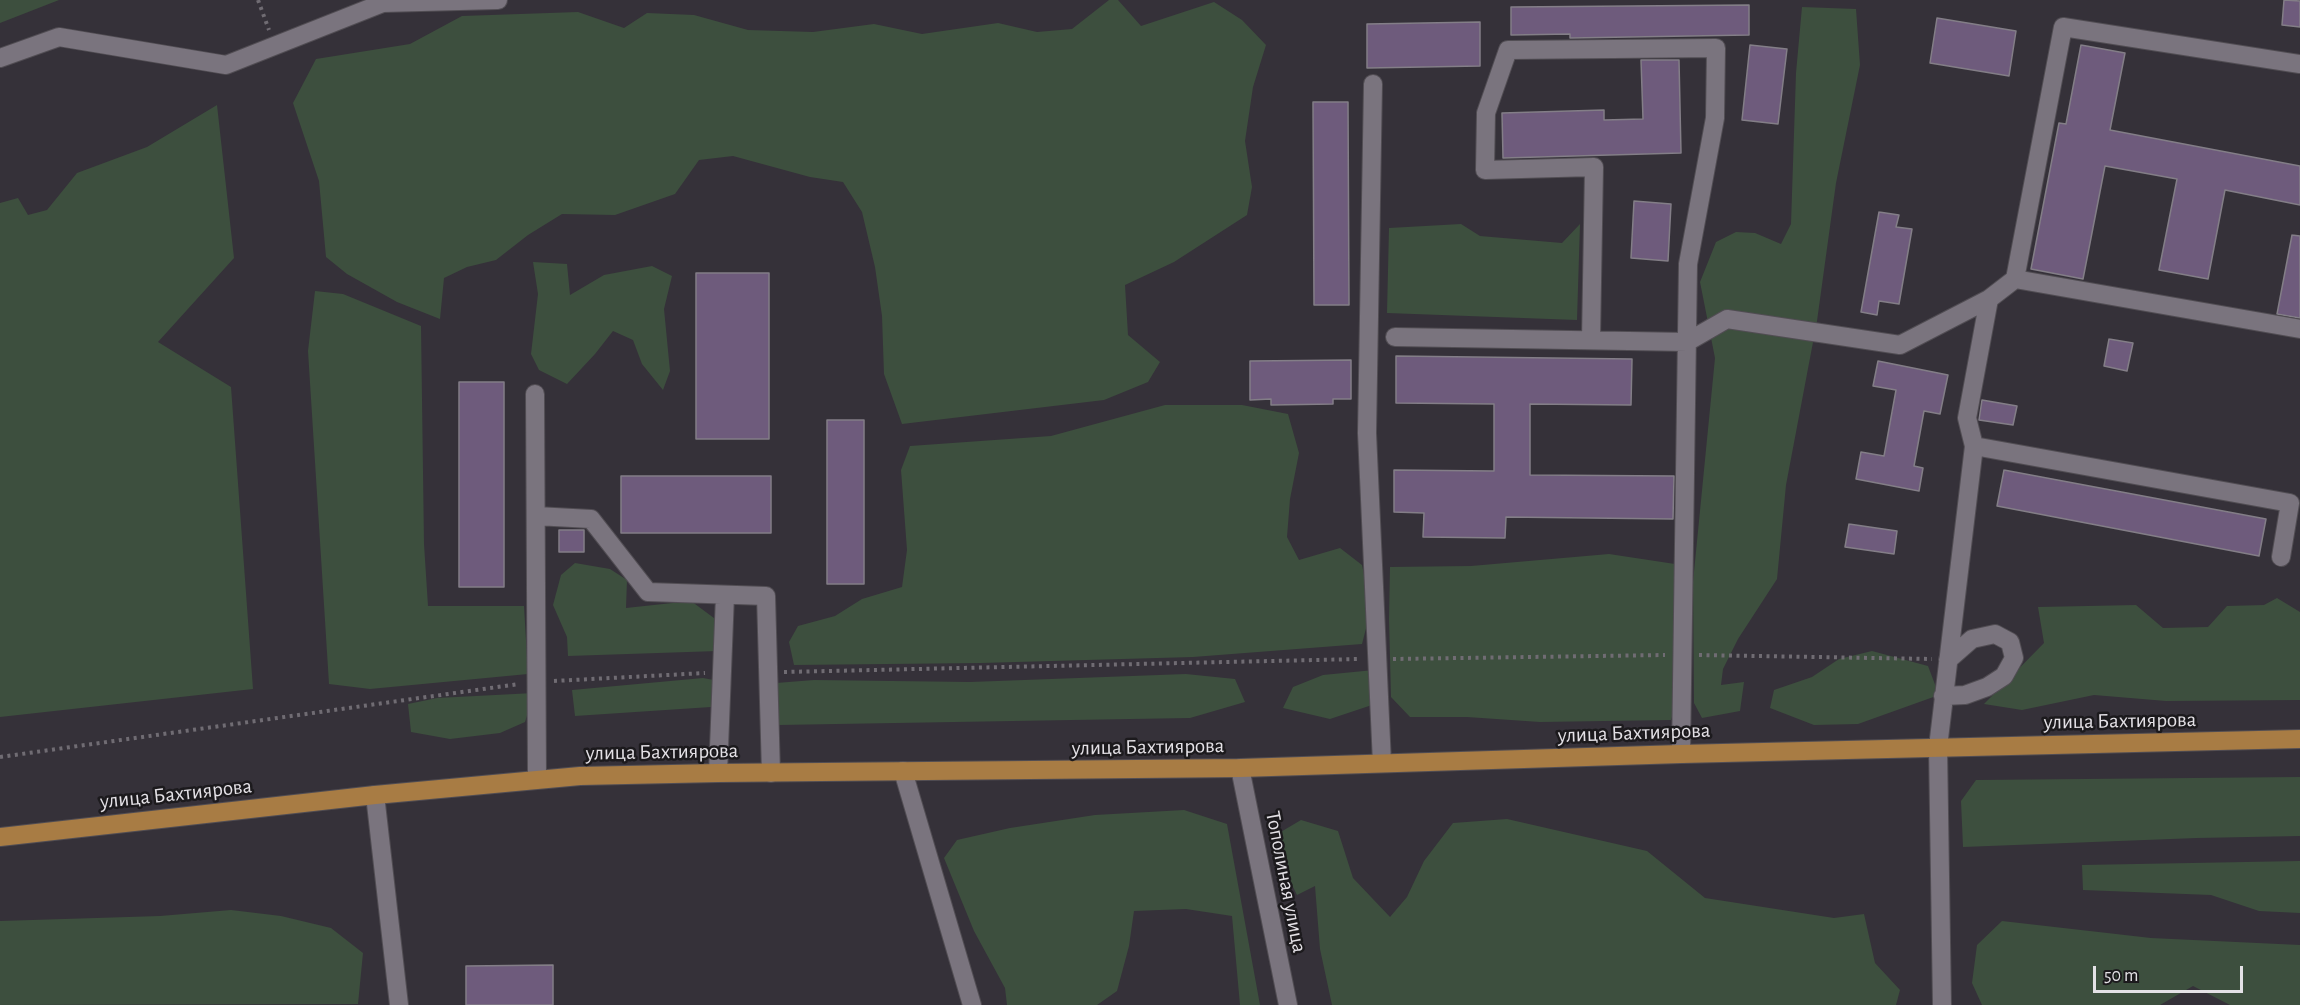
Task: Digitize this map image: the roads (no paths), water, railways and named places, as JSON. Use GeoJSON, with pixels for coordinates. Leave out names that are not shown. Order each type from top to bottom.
{"type":"FeatureCollection","features":[{"type":"Feature","properties":{"kind":"main road","name":"улица Бахтиярова"},"geometry":{"type":"LineString","coordinates":[[0,837],[537,779],[718,773],[1240,768],[1681,754],[2300,739]]}},
{"type":"Feature","properties":{"kind":"street"},"geometry":{"type":"LineString","coordinates":[[0,58],[59,38],[226,65],[383,3],[498,0]]}},
{"type":"Feature","properties":{"kind":"street"},"geometry":{"type":"LineString","coordinates":[[1395,337],[1687,342],[1727,319],[1900,345],[1989,299],[2015,279],[2063,27],[2300,64]]}},
{"type":"Feature","properties":{"kind":"street"},"geometry":{"type":"LineString","coordinates":[[1591,340],[1594,167],[1485,170],[1486,113],[1508,50],[1716,48],[1715,118],[1688,264],[1681,754]]}},
{"type":"Feature","properties":{"kind":"street"},"geometry":{"type":"LineString","coordinates":[[1373,84],[1366,433],[1382,763]]}},
{"type":"Feature","properties":{"kind":"street"},"geometry":{"type":"LineString","coordinates":[[2015,279],[2300,329]]}},
{"type":"Feature","properties":{"kind":"street"},"geometry":{"type":"LineString","coordinates":[[1942,1005],[1938,747],[1974,447],[1967,418],[1989,299]]}},
{"type":"Feature","properties":{"kind":"street"},"geometry":{"type":"LineString","coordinates":[[535,394],[537,779]]}},
{"type":"Feature","properties":{"kind":"street"},"geometry":{"type":"LineString","coordinates":[[1974,447],[2290,503],[2281,557]]}},
{"type":"Feature","properties":{"kind":"street"},"geometry":{"type":"LineString","coordinates":[[536,516],[591,519],[648,592],[766,596],[771,773]]}},
{"type":"Feature","properties":{"kind":"street"},"geometry":{"type":"LineString","coordinates":[[718,773],[725,595]]}},
{"type":"Feature","properties":{"kind":"street"},"geometry":{"type":"LineString","coordinates":[[1943,696],[1965,695],[1987,687],[2004,676],[2014,658],[2010,642],[1995,634],[1972,639],[1948,660]]}},
{"type":"Feature","properties":{"kind":"street","name":"Тополиная улица"},"geometry":{"type":"LineString","coordinates":[[1240,768],[1288,1005]]}},
{"type":"Feature","properties":{"kind":"street"},"geometry":{"type":"LineString","coordinates":[[903,771],[972,1005]]}},
{"type":"Feature","properties":{"kind":"street"},"geometry":{"type":"LineString","coordinates":[[375,795],[399,1005]]}}]}
